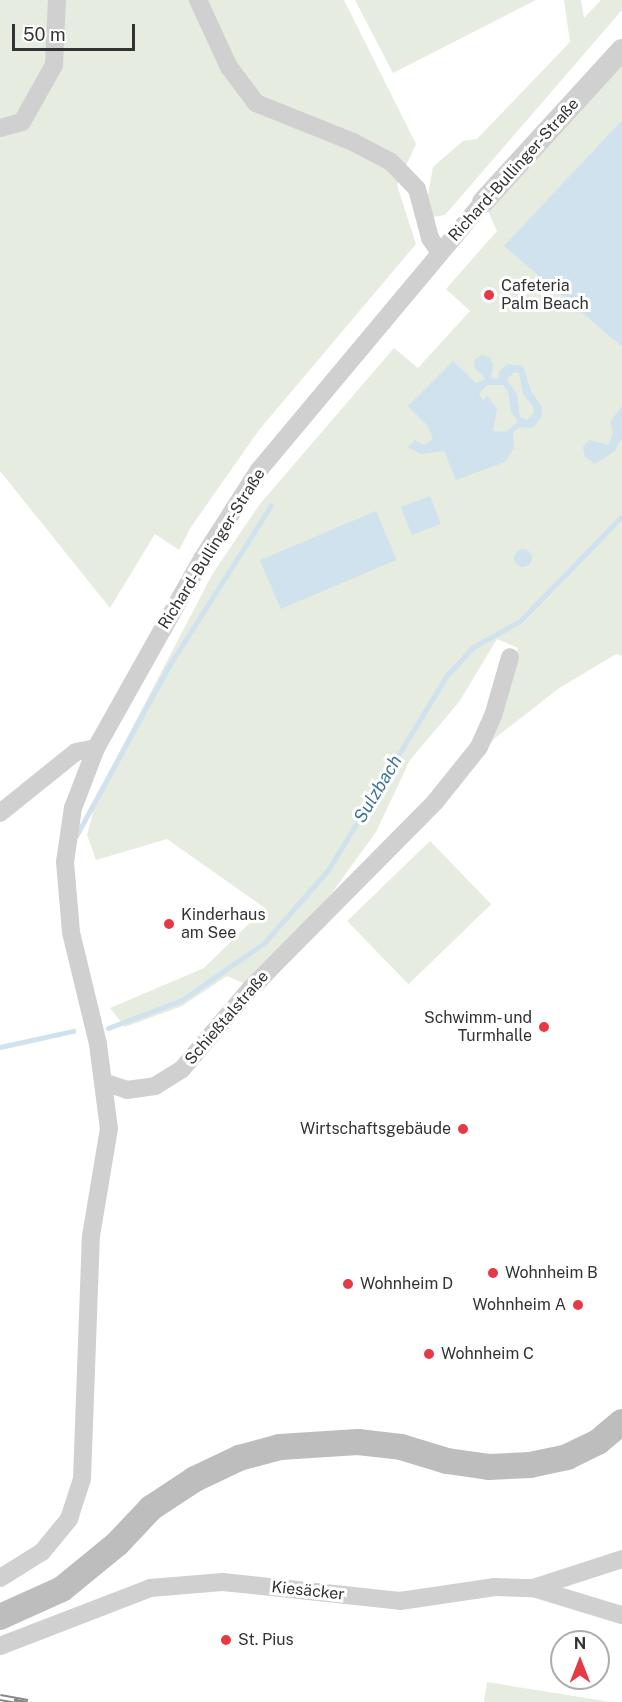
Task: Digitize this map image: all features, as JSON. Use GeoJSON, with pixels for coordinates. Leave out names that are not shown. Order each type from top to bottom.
{"type":"FeatureCollection","features":[{"type":"Feature","properties":{"kind":"main road"},"geometry":{"type":"LineString","coordinates":[[0,1617],[62,1589],[117,1544],[152,1508],[195,1479],[239,1458],[280,1447],[358,1442],[401,1447],[447,1461],[489,1467],[530,1465],[567,1457],[598,1442],[622,1422]]}},
{"type":"Feature","properties":{"kind":"street"},"geometry":{"type":"LineString","coordinates":[[0,129],[22,122],[54,65],[57,0]]}},
{"type":"Feature","properties":{"kind":"street"},"geometry":{"type":"LineString","coordinates":[[198,0],[229,67],[256,103],[353,142],[391,162],[417,189],[430,238],[440,253]]}},
{"type":"Feature","properties":{"kind":"street","name":"Richard-Bullinger-Straße"},"geometry":{"type":"LineString","coordinates":[[106,1083],[71,932],[64,862],[73,808],[96,748],[202,559],[259,470],[483,201],[622,50]]}},
{"type":"Feature","properties":{"kind":"street","name":"Schießtalstraße"},"geometry":{"type":"LineString","coordinates":[[106,1083],[127,1090],[156,1086],[182,1069],[250,988],[435,802],[479,747],[493,716],[510,657]]}},
{"type":"Feature","properties":{"kind":"street"},"geometry":{"type":"LineString","coordinates":[[0,813],[76,752],[96,748]]}},
{"type":"Feature","properties":{"kind":"street"},"geometry":{"type":"LineString","coordinates":[[0,1578],[42,1552],[69,1519],[82,1479],[85,1309],[91,1236],[109,1129],[106,1083]]}},
{"type":"Feature","properties":{"kind":"street"},"geometry":{"type":"LineString","coordinates":[[533,1588],[622,1560]]}},
{"type":"Feature","properties":{"kind":"street","name":"Kiesäcker"},"geometry":{"type":"LineString","coordinates":[[0,1646],[150,1588],[223,1582],[400,1601],[495,1587],[533,1588],[622,1615]]}},
{"type":"Feature","properties":{"kind":"shaded area"},"geometry":{"type":"Polygon","coordinates":[[[0,0],[344,0],[416,144],[397,185],[416,244],[259,430],[191,527],[179,550],[155,534],[110,608],[0,471],[0,0]]]}},
{"type":"Feature","properties":{"kind":"shaded area"},"geometry":{"type":"Polygon","coordinates":[[[355,0],[536,0],[393,73],[355,0]]]}},
{"type":"Feature","properties":{"kind":"shaded area"},"geometry":{"type":"Polygon","coordinates":[[[564,0],[581,0],[584,18],[601,0],[622,0],[622,10],[445,215],[433,217],[428,195],[433,167],[463,141],[477,139],[570,42],[564,0]]]}},
{"type":"Feature","properties":{"kind":"shaded area"},"geometry":{"type":"Polygon","coordinates":[[[622,54],[622,120],[505,246],[622,347],[622,656],[616,654],[558,689],[495,738],[262,991],[227,976],[182,1006],[125,1027],[110,1008],[204,968],[265,908],[167,839],[96,860],[87,835],[98,793],[213,573],[260,504],[394,348],[418,368],[470,311],[446,289],[497,231],[486,207],[622,54]],[[497,639],[459,702],[410,760],[376,832],[318,912],[376,859],[479,738],[518,648],[497,639]]]}},
{"type":"Feature","properties":{"kind":"shaded area"},"geometry":{"type":"Polygon","coordinates":[[[430,841],[491,904],[408,984],[347,921],[430,841]]]}},
{"type":"Feature","properties":{"kind":"shaded area"},"geometry":{"type":"Polygon","coordinates":[[[487,1682],[611,1702],[484,1702],[487,1682]]]}},
{"type":"Feature","properties":{"kind":"water"},"geometry":{"type":"Polygon","coordinates":[[[622,120],[622,347],[504,246],[622,120]]]}},
{"type":"Feature","properties":{"kind":"water"},"geometry":{"type":"Polygon","coordinates":[[[482,355],[490,357],[493,364],[491,378],[498,379],[499,372],[507,364],[523,366],[531,391],[542,407],[542,416],[533,428],[519,427],[513,433],[514,448],[505,462],[456,480],[444,451],[421,454],[408,447],[415,440],[424,445],[433,439],[428,426],[408,406],[453,361],[476,383],[486,379],[474,367],[475,359],[482,355]],[[514,372],[507,380],[517,394],[520,417],[527,420],[534,412],[533,406],[523,394],[519,373],[514,372]],[[487,385],[479,394],[483,401],[487,395],[497,409],[493,431],[506,432],[518,421],[511,412],[508,391],[503,385],[487,385]]]}},
{"type":"Feature","properties":{"kind":"water"},"geometry":{"type":"Polygon","coordinates":[[[622,406],[622,437],[615,451],[595,464],[585,457],[583,447],[589,440],[609,445],[613,432],[610,422],[622,406]]]}},
{"type":"Feature","properties":{"kind":"water"},"geometry":{"type":"Polygon","coordinates":[[[430,496],[441,524],[412,535],[401,507],[430,496]]]}},
{"type":"Feature","properties":{"kind":"water"},"geometry":{"type":"Polygon","coordinates":[[[376,511],[397,560],[281,609],[260,560],[376,511]]]}},
{"type":"Feature","properties":{"kind":"water"},"geometry":{"type":"Polygon","coordinates":[[[523,549],[531,554],[532,558],[527,566],[523,567],[515,562],[514,558],[519,550],[523,549]]]}},
{"type":"Feature","properties":{"kind":"waterway"},"geometry":{"type":"LineString","coordinates":[[76,836],[167,669],[271,505]]}},
{"type":"Feature","properties":{"kind":"waterway","name":"Sulzbach"},"geometry":{"type":"LineString","coordinates":[[108,1028],[182,1000],[264,943],[328,870],[447,675],[473,647],[520,621],[622,516]]}},
{"type":"Feature","properties":{"kind":"waterway","name":"Sulzbach"},"geometry":{"type":"LineString","coordinates":[[0,1047],[73,1031]]}},
{"type":"Feature","properties":{"kind":"railway"},"geometry":{"type":"LineString","coordinates":[[0,1697],[28,1702]]}},
{"type":"Feature","properties":{"kind":"place","name":"Cafeteria Palm Beach"},"geometry":{"type":"Point","coordinates":[489,295]}},
{"type":"Feature","properties":{"kind":"place","name":"Kinderhaus am See"},"geometry":{"type":"Point","coordinates":[169,924]}},
{"type":"Feature","properties":{"kind":"place","name":"Schwimm- und Turmhalle"},"geometry":{"type":"Point","coordinates":[544,1027]}},
{"type":"Feature","properties":{"kind":"place","name":"Wirtschaftsgebäude"},"geometry":{"type":"Point","coordinates":[463,1129]}},
{"type":"Feature","properties":{"kind":"place","name":"Wohnheim B"},"geometry":{"type":"Point","coordinates":[493,1273]}},
{"type":"Feature","properties":{"kind":"place","name":"Wohnheim D"},"geometry":{"type":"Point","coordinates":[348,1284]}},
{"type":"Feature","properties":{"kind":"place","name":"Wohnheim A"},"geometry":{"type":"Point","coordinates":[578,1305]}},
{"type":"Feature","properties":{"kind":"place","name":"Wohnheim C"},"geometry":{"type":"Point","coordinates":[429,1354]}},
{"type":"Feature","properties":{"kind":"place","name":"St. Pius"},"geometry":{"type":"Point","coordinates":[226,1640]}}]}
